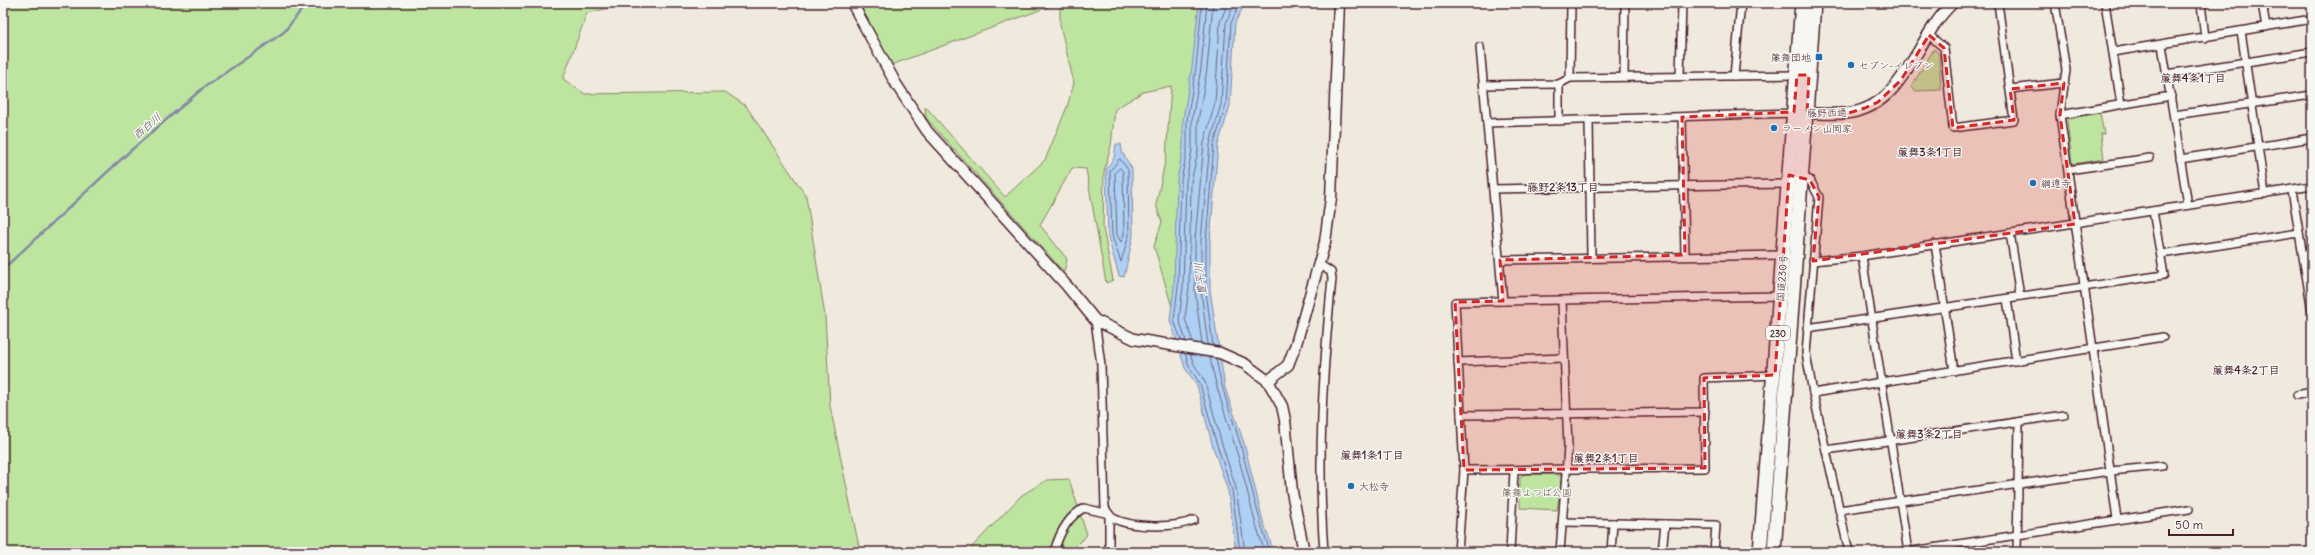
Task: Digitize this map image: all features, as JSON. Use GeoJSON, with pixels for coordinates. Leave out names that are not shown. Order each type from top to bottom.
{"type":"FeatureCollection","features":[{"type":"Feature","properties":{"kind":"highway","name":"国道230号"},"geometry":{"type":"LineString","coordinates":[[1760,552],[1775,375],[1783,254],[1793,179],[1807,113],[1803,75],[1802,3]]}},
{"type":"Feature","properties":{"kind":"highway","name":"国道230号"},"geometry":{"type":"LineString","coordinates":[[1774,552],[1793,179],[1794,113],[1803,75],[1814,3]]}},
{"type":"Feature","properties":{"kind":"street"},"geometry":{"type":"LineString","coordinates":[[852,3],[896,84],[927,131],[1067,286],[1095,320],[1134,339],[1220,353],[1245,364],[1268,382],[1282,406],[1285,420],[1292,492],[1304,552]]}},
{"type":"Feature","properties":{"kind":"street"},"geometry":{"type":"LineString","coordinates":[[1268,382],[1288,365],[1296,344],[1325,242],[1331,198],[1339,3]]}},
{"type":"Feature","properties":{"kind":"street"},"geometry":{"type":"LineString","coordinates":[[1570,78],[1572,3]]}},
{"type":"Feature","properties":{"kind":"street"},"geometry":{"type":"LineString","coordinates":[[1624,77],[1625,3]]}},
{"type":"Feature","properties":{"kind":"street"},"geometry":{"type":"LineString","coordinates":[[1680,76],[1682,3]]}},
{"type":"Feature","properties":{"kind":"street"},"geometry":{"type":"LineString","coordinates":[[1734,76],[1740,3]]}},
{"type":"Feature","properties":{"kind":"street","name":"藤野西通"},"geometry":{"type":"LineString","coordinates":[[1794,113],[1849,113],[1878,102],[1901,80],[1940,17],[1953,3]]}},
{"type":"Feature","properties":{"kind":"street"},"geometry":{"type":"LineString","coordinates":[[1929,35],[1944,48],[1954,128],[2014,120],[1998,3]]}},
{"type":"Feature","properties":{"kind":"street"},"geometry":{"type":"LineString","coordinates":[[2055,3],[2066,70],[2060,115],[2117,519]]}},
{"type":"Feature","properties":{"kind":"street"},"geometry":{"type":"LineString","coordinates":[[2105,3],[2121,104]]}},
{"type":"Feature","properties":{"kind":"street"},"geometry":{"type":"LineString","coordinates":[[2201,3],[2205,38]]}},
{"type":"Feature","properties":{"kind":"street"},"geometry":{"type":"LineString","coordinates":[[2262,3],[2266,27]]}},
{"type":"Feature","properties":{"kind":"street"},"geometry":{"type":"LineString","coordinates":[[2113,52],[2205,38],[2312,19]]}},
{"type":"Feature","properties":{"kind":"street"},"geometry":{"type":"LineString","coordinates":[[2241,31],[2265,194]]}},
{"type":"Feature","properties":{"kind":"street"},"geometry":{"type":"LineString","coordinates":[[2162,45],[2188,205]]}},
{"type":"Feature","properties":{"kind":"street"},"geometry":{"type":"LineString","coordinates":[[1480,47],[1503,301]]}},
{"type":"Feature","properties":{"kind":"street"},"geometry":{"type":"LineString","coordinates":[[2167,74],[2312,52]]}},
{"type":"Feature","properties":{"kind":"street"},"geometry":{"type":"LineString","coordinates":[[1484,84],[1558,84],[1570,78],[1803,75]]}},
{"type":"Feature","properties":{"kind":"street"},"geometry":{"type":"LineString","coordinates":[[2010,89],[2064,83]]}},
{"type":"Feature","properties":{"kind":"street"},"geometry":{"type":"LineString","coordinates":[[1558,84],[1559,120]]}},
{"type":"Feature","properties":{"kind":"street"},"geometry":{"type":"LineString","coordinates":[[2174,115],[2312,95]]}},
{"type":"Feature","properties":{"kind":"street"},"geometry":{"type":"LineString","coordinates":[[2060,115],[2171,96]]}},
{"type":"Feature","properties":{"kind":"street"},"geometry":{"type":"LineString","coordinates":[[1487,123],[1794,113]]}},
{"type":"Feature","properties":{"kind":"street"},"geometry":{"type":"LineString","coordinates":[[1682,117],[1685,255]]}},
{"type":"Feature","properties":{"kind":"street"},"geometry":{"type":"LineString","coordinates":[[1589,120],[1592,257]]}},
{"type":"Feature","properties":{"kind":"street"},"geometry":{"type":"LineString","coordinates":[[2180,159],[2312,138]]}},
{"type":"Feature","properties":{"kind":"street"},"geometry":{"type":"LineString","coordinates":[[2068,170],[2150,158]]}},
{"type":"Feature","properties":{"kind":"street"},"geometry":{"type":"LineString","coordinates":[[1493,190],[1684,185],[1793,179],[1810,180],[1819,197],[1806,353],[1813,393],[1849,552]]}},
{"type":"Feature","properties":{"kind":"street"},"geometry":{"type":"LineString","coordinates":[[1813,261],[1862,256],[2010,234],[2312,186]]}},
{"type":"Feature","properties":{"kind":"street"},"geometry":{"type":"LineString","coordinates":[[2292,190],[2312,311]]}},
{"type":"Feature","properties":{"kind":"street"},"geometry":{"type":"LineString","coordinates":[[1807,328],[2164,274],[2153,211]]}},
{"type":"Feature","properties":{"kind":"street"},"geometry":{"type":"LineString","coordinates":[[2161,254],[2299,233]]}},
{"type":"Feature","properties":{"kind":"street"},"geometry":{"type":"LineString","coordinates":[[2010,234],[2020,296]]}},
{"type":"Feature","properties":{"kind":"street"},"geometry":{"type":"LineString","coordinates":[[1935,244],[1946,307],[1954,371]]}},
{"type":"Feature","properties":{"kind":"street"},"geometry":{"type":"LineString","coordinates":[[2303,255],[2312,253]]}},
{"type":"Feature","properties":{"kind":"street"},"geometry":{"type":"LineString","coordinates":[[1500,260],[1783,254]]}},
{"type":"Feature","properties":{"kind":"street"},"geometry":{"type":"LineString","coordinates":[[1862,256],[1908,552],[2189,508]]}},
{"type":"Feature","properties":{"kind":"street"},"geometry":{"type":"LineString","coordinates":[[1319,264],[1331,272],[1332,279],[1326,347],[1320,500],[1324,552]]}},
{"type":"Feature","properties":{"kind":"street"},"geometry":{"type":"LineString","coordinates":[[1458,552],[1464,470],[1455,302],[1781,296]]}},
{"type":"Feature","properties":{"kind":"street"},"geometry":{"type":"LineString","coordinates":[[2007,298],[2016,361]]}},
{"type":"Feature","properties":{"kind":"street"},"geometry":{"type":"LineString","coordinates":[[1560,552],[1567,470],[1567,414],[1562,301]]}},
{"type":"Feature","properties":{"kind":"street"},"geometry":{"type":"LineString","coordinates":[[1095,320],[1101,365],[1105,508],[1115,519],[1148,526],[1183,525],[1194,520]]}},
{"type":"Feature","properties":{"kind":"street"},"geometry":{"type":"LineString","coordinates":[[1813,393],[2163,337]]}},
{"type":"Feature","properties":{"kind":"street"},"geometry":{"type":"LineString","coordinates":[[1458,362],[1564,358]]}},
{"type":"Feature","properties":{"kind":"street"},"geometry":{"type":"LineString","coordinates":[[1464,470],[1705,468],[1704,378],[1775,375]]}},
{"type":"Feature","properties":{"kind":"street"},"geometry":{"type":"LineString","coordinates":[[2297,395],[2312,392]]}},
{"type":"Feature","properties":{"kind":"street"},"geometry":{"type":"LineString","coordinates":[[1461,415],[1705,412]]}},
{"type":"Feature","properties":{"kind":"street"},"geometry":{"type":"LineString","coordinates":[[1826,450],[2064,415]]}},
{"type":"Feature","properties":{"kind":"street"},"geometry":{"type":"LineString","coordinates":[[2017,552],[2020,422]]}},
{"type":"Feature","properties":{"kind":"street"},"geometry":{"type":"LineString","coordinates":[[1839,510],[2111,470],[2162,466]]}},
{"type":"Feature","properties":{"kind":"street"},"geometry":{"type":"LineString","coordinates":[[1510,552],[1514,470]]}},
{"type":"Feature","properties":{"kind":"street"},"geometry":{"type":"LineString","coordinates":[[1054,552],[1061,532],[1069,519],[1080,510],[1084,508],[1109,514]]}},
{"type":"Feature","properties":{"kind":"street"},"geometry":{"type":"LineString","coordinates":[[1109,514],[1109,552]]}},
{"type":"Feature","properties":{"kind":"street"},"geometry":{"type":"LineString","coordinates":[[1563,522],[1716,525],[1714,552]]}},
{"type":"Feature","properties":{"kind":"street"},"geometry":{"type":"LineString","coordinates":[[1610,552],[1613,523]]}},
{"type":"Feature","properties":{"kind":"street"},"geometry":{"type":"LineString","coordinates":[[1662,552],[1665,524]]}},
{"type":"Feature","properties":{"kind":"highlighted area"},"geometry":{"type":"Polygon","coordinates":[[[1929,35],[1944,48],[1953,128],[2014,120],[2010,89],[2064,83],[2060,115],[2075,224],[1813,261],[1819,197],[1810,180],[1789,175],[1775,375],[1704,378],[1705,468],[1464,470],[1455,302],[1503,301],[1500,260],[1685,255],[1682,117],[1794,112],[1797,75],[1809,75],[1807,113],[1849,113],[1878,102],[1901,80],[1929,35]]]}},
{"type":"Feature","properties":{"kind":"green space"},"geometry":{"type":"Polygon","coordinates":[[[3,3],[632,3],[587,13],[563,79],[585,94],[725,92],[746,106],[806,196],[825,316],[830,406],[860,552],[3,552],[3,3]]]}},
{"type":"Feature","properties":{"kind":"green space"},"geometry":{"type":"Polygon","coordinates":[[[859,3],[1059,3],[891,65],[859,3]]]}},
{"type":"Feature","properties":{"kind":"green space"},"geometry":{"type":"Polygon","coordinates":[[[1060,3],[1210,3],[1180,334],[1154,246],[1162,222],[1156,205],[1166,157],[1171,86],[1143,92],[1115,109],[1111,146],[1104,171],[1103,228],[1113,280],[1106,283],[1086,169],[1072,168],[1040,225],[1067,259],[1064,272],[926,118],[925,106],[1005,197],[1045,160],[1067,107],[1074,83],[1060,25],[1060,3]]]}},
{"type":"Feature","properties":{"kind":"green space"},"geometry":{"type":"Polygon","coordinates":[[[1934,49],[1939,54],[1941,90],[1916,91],[1911,87],[1934,49]]]}},
{"type":"Feature","properties":{"kind":"green space"},"geometry":{"type":"Polygon","coordinates":[[[2100,113],[2104,134],[2101,134],[2104,159],[2072,164],[2067,120],[2069,117],[2100,113]]]}},
{"type":"Feature","properties":{"kind":"green space","name":"簾舞よつば公園"},"geometry":{"type":"Polygon","coordinates":[[[1525,474],[1560,475],[1562,478],[1557,510],[1520,508],[1520,477],[1525,474]]]}},
{"type":"Feature","properties":{"kind":"green space"},"geometry":{"type":"Polygon","coordinates":[[[1069,479],[1087,535],[1070,552],[967,552],[1022,495],[1047,480],[1069,479]]]}},
{"type":"Feature","properties":{"kind":"water","name":"豊平川"},"geometry":{"type":"Polygon","coordinates":[[[1199,3],[1245,3],[1235,23],[1230,106],[1218,145],[1210,241],[1210,290],[1225,388],[1244,443],[1263,521],[1274,552],[1236,552],[1228,491],[1212,444],[1197,385],[1185,368],[1170,320],[1174,287],[1177,180],[1183,149],[1183,120],[1192,67],[1199,3]]]}},
{"type":"Feature","properties":{"kind":"water"},"geometry":{"type":"Polygon","coordinates":[[[1116,144],[1121,144],[1122,152],[1132,169],[1133,236],[1124,277],[1119,276],[1108,237],[1106,169],[1114,158],[1116,144]]]}},
{"type":"Feature","properties":{"kind":"waterway","name":"西白川"},"geometry":{"type":"LineString","coordinates":[[3,269],[129,152],[203,88],[284,32],[307,3]]}},
{"type":"Feature","properties":{"kind":"place","name":"簾舞団地"},"geometry":{"type":"Point","coordinates":[1819,57]}},
{"type":"Feature","properties":{"kind":"place","name":"セブン-イレブン"},"geometry":{"type":"Point","coordinates":[1851,65]}},
{"type":"Feature","properties":{"kind":"place","name":"ラーメン山岡家"},"geometry":{"type":"Point","coordinates":[1774,128]}},
{"type":"Feature","properties":{"kind":"place","name":"綱遵寺"},"geometry":{"type":"Point","coordinates":[2033,183]}},
{"type":"Feature","properties":{"kind":"place","name":"大松寺"},"geometry":{"type":"Point","coordinates":[1351,486]}},
{"type":"Feature","properties":{"kind":"district","name":"簾舞4条1丁目"},"geometry":{"type":"Point","coordinates":[2193,78]}},
{"type":"Feature","properties":{"kind":"district","name":"簾舞3条1丁目"},"geometry":{"type":"Point","coordinates":[1930,152]}},
{"type":"Feature","properties":{"kind":"district","name":"藤野2条13丁目"},"geometry":{"type":"Point","coordinates":[1563,187]}},
{"type":"Feature","properties":{"kind":"district","name":"簾舞4条2丁目"},"geometry":{"type":"Point","coordinates":[2246,370]}},
{"type":"Feature","properties":{"kind":"district","name":"簾舞3条2丁目"},"geometry":{"type":"Point","coordinates":[1929,434]}},
{"type":"Feature","properties":{"kind":"district","name":"簾舞1条1丁目"},"geometry":{"type":"Point","coordinates":[1372,455]}},
{"type":"Feature","properties":{"kind":"district","name":"簾舞2条1丁目"},"geometry":{"type":"Point","coordinates":[1606,458]}}]}
